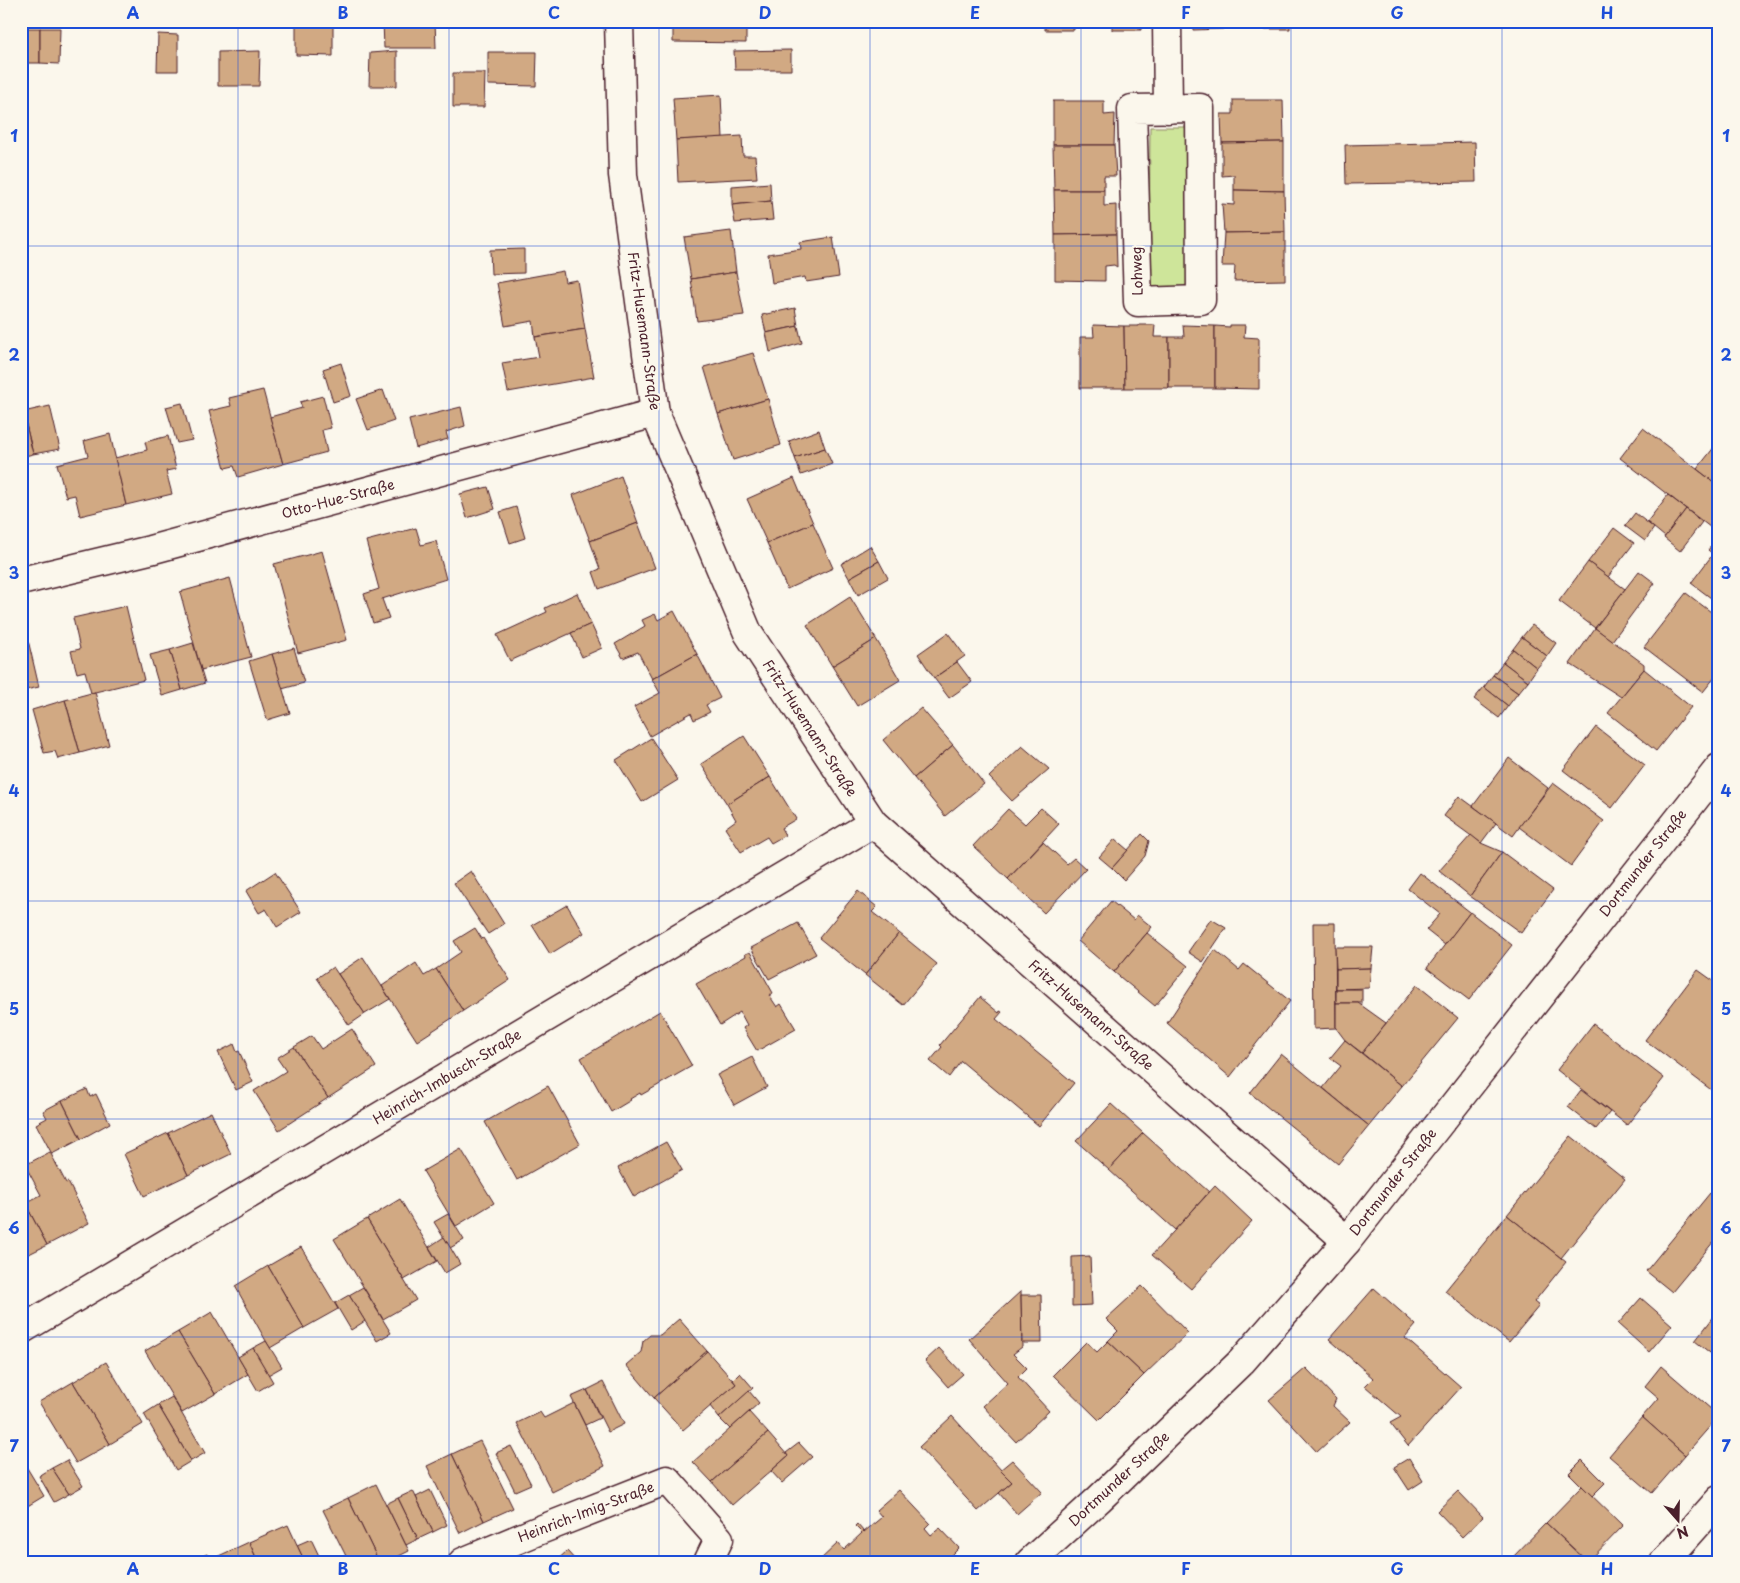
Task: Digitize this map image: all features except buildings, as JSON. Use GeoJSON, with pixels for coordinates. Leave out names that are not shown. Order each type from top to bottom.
{"type":"FeatureCollection","features":[{"type":"Feature","properties":{"kind":"street","name":"Fritz-Husemann-Straße"},"geometry":{"type":"LineString","coordinates":[[620,21],[623,175],[655,413],[748,633],[873,823],[1347,1241]]}},
{"type":"Feature","properties":{"kind":"street"},"geometry":{"type":"LineString","coordinates":[[1167,21],[1168,109]]}},
{"type":"Feature","properties":{"kind":"street","name":"Lohweg"},"geometry":{"type":"LineString","coordinates":[[1200,108],[1200,300],[1138,302],[1132,109],[1168,109],[1200,108]]}},
{"type":"Feature","properties":{"kind":"street","name":"Otto-Hue-Straße"},"geometry":{"type":"LineString","coordinates":[[21,581],[150,550],[655,413]]}},
{"type":"Feature","properties":{"kind":"street","name":"Dortmunder Straße"},"geometry":{"type":"LineString","coordinates":[[1030,1562],[1099,1499],[1242,1361],[1347,1241],[1719,768]]}},
{"type":"Feature","properties":{"kind":"street","name":"Heinrich-Imbusch-Straße"},"geometry":{"type":"LineString","coordinates":[[21,1330],[873,823]]}},
{"type":"Feature","properties":{"kind":"street","name":"Heinrich-Imig-Straße"},"geometry":{"type":"LineString","coordinates":[[463,1562],[668,1480],[719,1539],[708,1562]]}},
{"type":"Feature","properties":{"kind":"street"},"geometry":{"type":"LineString","coordinates":[[1664,1562],[1719,1500]]}},
{"type":"Feature","properties":{"kind":"green space"},"geometry":{"type":"Polygon","coordinates":[[[1150,127],[1187,127],[1189,289],[1149,289],[1150,127]]]}}]}
